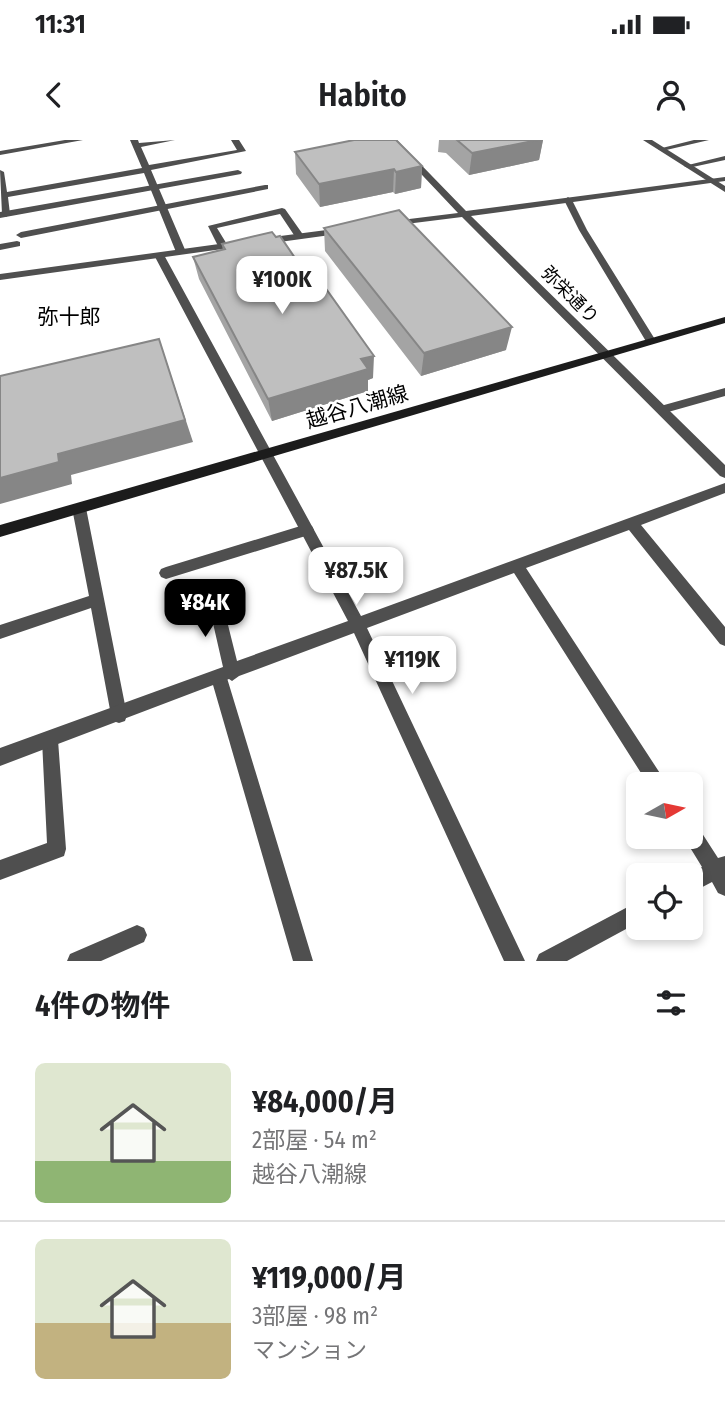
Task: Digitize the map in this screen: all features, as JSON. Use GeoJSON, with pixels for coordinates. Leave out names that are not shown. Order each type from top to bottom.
{"type":"FeatureCollection","features":[{"type":"Feature","properties":{"kind":"main road","name":"越谷八潮線"},"geometry":{"type":"LineString","coordinates":[[0,531],[725,320]]}},
{"type":"Feature","properties":{"kind":"street"},"geometry":{"type":"LineString","coordinates":[[0,153],[79,140]]}},
{"type":"Feature","properties":{"kind":"street"},"geometry":{"type":"LineString","coordinates":[[171,140],[135,143],[181,252]]}},
{"type":"Feature","properties":{"kind":"street"},"geometry":{"type":"LineString","coordinates":[[2,192],[242,151],[235,140]]}},
{"type":"Feature","properties":{"kind":"street","name":"弥栄通り"},"geometry":{"type":"LineString","coordinates":[[393,140],[725,473]]}},
{"type":"Feature","properties":{"kind":"street"},"geometry":{"type":"LineString","coordinates":[[647,140],[725,190]]}},
{"type":"Feature","properties":{"kind":"street"},"geometry":{"type":"LineString","coordinates":[[662,149],[705,140]]}},
{"type":"Feature","properties":{"kind":"street"},"geometry":{"type":"LineString","coordinates":[[688,166],[725,158]]}},
{"type":"Feature","properties":{"kind":"street"},"geometry":{"type":"LineString","coordinates":[[0,172],[3,214],[238,172]]}},
{"type":"Feature","properties":{"kind":"street"},"geometry":{"type":"LineString","coordinates":[[381,225],[725,179]]}},
{"type":"Feature","properties":{"kind":"street"},"geometry":{"type":"LineString","coordinates":[[0,247],[19,239],[265,187]]}},
{"type":"Feature","properties":{"kind":"street"},"geometry":{"type":"LineString","coordinates":[[568,200],[583,230],[651,341]]}},
{"type":"Feature","properties":{"kind":"street"},"geometry":{"type":"LineString","coordinates":[[223,246],[212,226],[282,211],[299,236]]}},
{"type":"Feature","properties":{"kind":"street"},"geometry":{"type":"LineString","coordinates":[[0,276],[354,229]]}},
{"type":"Feature","properties":{"kind":"street"},"geometry":{"type":"LineString","coordinates":[[159,255],[358,625],[515,961]]}},
{"type":"Feature","properties":{"kind":"street"},"geometry":{"type":"LineString","coordinates":[[661,410],[725,392]]}},
{"type":"Feature","properties":{"kind":"street"},"geometry":{"type":"LineString","coordinates":[[0,757],[119,716],[725,488]]}},
{"type":"Feature","properties":{"kind":"street"},"geometry":{"type":"LineString","coordinates":[[79,508],[119,716]]}},
{"type":"Feature","properties":{"kind":"street"},"geometry":{"type":"LineString","coordinates":[[632,524],[725,639]]}},
{"type":"Feature","properties":{"kind":"street"},"geometry":{"type":"LineString","coordinates":[[166,573],[307,530]]}},
{"type":"Feature","properties":{"kind":"street"},"geometry":{"type":"LineString","coordinates":[[517,566],[651,772]]}},
{"type":"Feature","properties":{"kind":"street"},"geometry":{"type":"LineString","coordinates":[[214,597],[225,675],[303,961]]}},
{"type":"Feature","properties":{"kind":"street"},"geometry":{"type":"LineString","coordinates":[[0,632],[96,600]]}},
{"type":"Feature","properties":{"kind":"street"},"geometry":{"type":"LineString","coordinates":[[0,870],[57,849],[50,740]]}},
{"type":"Feature","properties":{"kind":"street"},"geometry":{"type":"LineString","coordinates":[[703,849],[722,874],[703,880]]}},
{"type":"Feature","properties":{"kind":"street"},"geometry":{"type":"LineString","coordinates":[[546,961],[626,918]]}},
{"type":"Feature","properties":{"kind":"street"},"geometry":{"type":"LineString","coordinates":[[76,961],[137,935]]}},
{"type":"Feature","properties":{"kind":"building"},"geometry":{"type":"Polygon","coordinates":[[[354,140],[396,140],[422,166],[319,184],[295,152],[354,140]]]}},
{"type":"Feature","properties":{"kind":"building"},"geometry":{"type":"Polygon","coordinates":[[[457,140],[538,140],[472,153],[457,140]]]}},
{"type":"Feature","properties":{"kind":"building"},"geometry":{"type":"Polygon","coordinates":[[[399,210],[512,327],[424,353],[324,228],[399,210]]]}},
{"type":"Feature","properties":{"kind":"building"},"geometry":{"type":"Polygon","coordinates":[[[272,232],[276,237],[280,236],[306,274],[314,272],[374,356],[361,359],[368,369],[268,399],[193,257],[225,249],[222,244],[272,232]]]}},
{"type":"Feature","properties":{"kind":"building"},"geometry":{"type":"Polygon","coordinates":[[[159,339],[185,420],[58,454],[59,462],[0,478],[0,376],[159,339]]]}},
{"type":"Feature","properties":{"kind":"district","name":"弥十郎"},"geometry":{"type":"Point","coordinates":[69,317]}}]}
